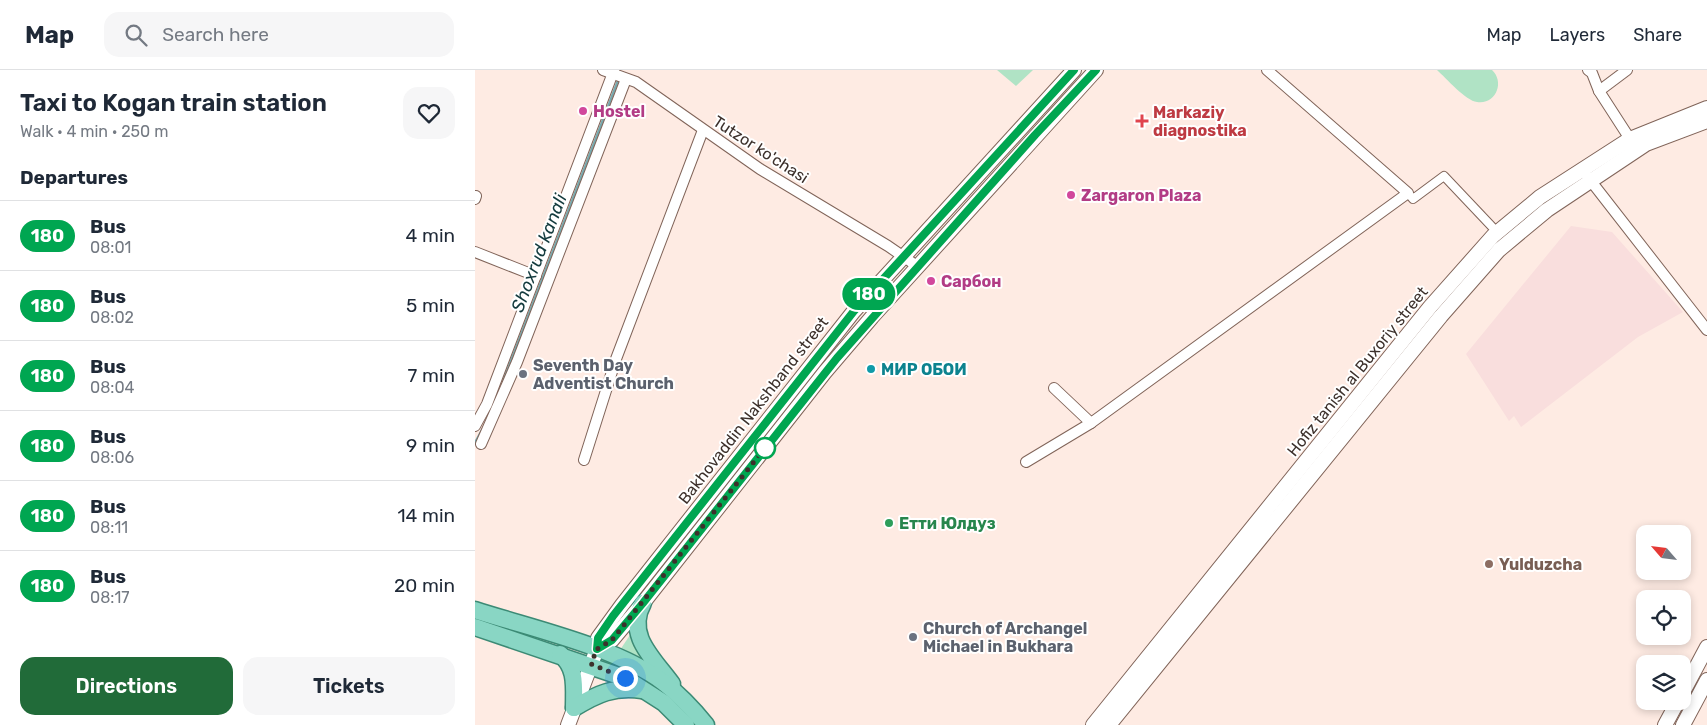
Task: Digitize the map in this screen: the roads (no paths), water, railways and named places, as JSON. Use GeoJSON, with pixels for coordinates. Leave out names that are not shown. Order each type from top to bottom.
{"type":"FeatureCollection","features":[{"type":"Feature","properties":{"kind":"main road","name":"Bakhovaddin Nakshband street"},"geometry":{"type":"LineString","coordinates":[[568,725],[594,657],[598,638],[621,605],[841,327],[902,256],[1074,70]]}},
{"type":"Feature","properties":{"kind":"main road","name":"Bakhovaddin Nakshband street"},"geometry":{"type":"LineString","coordinates":[[594,657],[612,640],[643,603],[825,372],[917,266],[1096,70]]}},
{"type":"Feature","properties":{"kind":"main road","name":"Hofiz tanish al Buxoriy street"},"geometry":{"type":"LineString","coordinates":[[1109,725],[1178,629],[1430,306],[1497,232],[1521,211],[1582,169],[1638,139],[1707,108]]}},
{"type":"Feature","properties":{"kind":"main road"},"geometry":{"type":"LineString","coordinates":[[1638,139],[1707,121]]}},
{"type":"Feature","properties":{"kind":"main road","name":"Hofiz tanish al Buxoriy street"},"geometry":{"type":"LineString","coordinates":[[1093,725],[1178,629],[1441,316],[1499,250],[1547,210],[1591,181],[1638,139]]}},
{"type":"Feature","properties":{"kind":"main road"},"geometry":{"type":"LineString","coordinates":[[643,603],[637,614],[638,636],[681,696],[706,725]]}},
{"type":"Feature","properties":{"kind":"main road"},"geometry":{"type":"LineString","coordinates":[[475,610],[594,657],[648,691],[686,725]]}},
{"type":"Feature","properties":{"kind":"main road"},"geometry":{"type":"LineString","coordinates":[[475,627],[560,654],[594,657],[617,656],[650,674],[681,696]]}},
{"type":"Feature","properties":{"kind":"main road"},"geometry":{"type":"LineString","coordinates":[[1691,677],[1707,647]]}},
{"type":"Feature","properties":{"kind":"main road"},"geometry":{"type":"LineString","coordinates":[[560,654],[567,660],[574,677],[574,708]]}},
{"type":"Feature","properties":{"kind":"main road"},"geometry":{"type":"LineString","coordinates":[[1683,725],[1707,680]]}},
{"type":"Feature","properties":{"kind":"main road"},"geometry":{"type":"LineString","coordinates":[[574,708],[601,692],[622,688],[648,691]]}},
{"type":"Feature","properties":{"kind":"main road"},"geometry":{"type":"LineString","coordinates":[[1665,725],[1673,710]]}},
{"type":"Feature","properties":{"kind":"street"},"geometry":{"type":"LineString","coordinates":[[1267,70],[1413,199],[1444,176],[1497,232]]}},
{"type":"Feature","properties":{"kind":"street"},"geometry":{"type":"LineString","coordinates":[[1588,70],[1592,73],[1599,91],[1638,139]]}},
{"type":"Feature","properties":{"kind":"street"},"geometry":{"type":"LineString","coordinates":[[1599,91],[1627,70]]}},
{"type":"Feature","properties":{"kind":"street","name":"Tutzor ko'chasi"},"geometry":{"type":"LineString","coordinates":[[609,71],[636,82],[761,169],[917,266]]}},
{"type":"Feature","properties":{"kind":"street"},"geometry":{"type":"LineString","coordinates":[[475,426],[487,404],[609,71]]}},
{"type":"Feature","properties":{"kind":"street"},"geometry":{"type":"LineString","coordinates":[[481,444],[517,362],[625,79]]}},
{"type":"Feature","properties":{"kind":"street"},"geometry":{"type":"LineString","coordinates":[[584,460],[616,358],[703,130]]}},
{"type":"Feature","properties":{"kind":"street"},"geometry":{"type":"LineString","coordinates":[[1582,169],[1707,330]]}},
{"type":"Feature","properties":{"kind":"street"},"geometry":{"type":"LineString","coordinates":[[1026,462],[1091,424],[1408,193]]}},
{"type":"Feature","properties":{"kind":"street"},"geometry":{"type":"LineString","coordinates":[[475,252],[535,276]]}},
{"type":"Feature","properties":{"kind":"street"},"geometry":{"type":"LineString","coordinates":[[1054,388],[1091,424]]}},
{"type":"Feature","properties":{"kind":"waterway","name":"Shoxrud kanali"},"geometry":{"type":"LineString","coordinates":[[503,382],[619,78]]}},
{"type":"Feature","properties":{"kind":"waterway","name":"Shoxrud kanali"},"geometry":{"type":"LineString","coordinates":[[475,443],[482,430]]}},
{"type":"Feature","properties":{"kind":"place","name":"Hostel"},"geometry":{"type":"Point","coordinates":[583,111]}},
{"type":"Feature","properties":{"kind":"place","name":"Markaziy diagnostika"},"geometry":{"type":"Point","coordinates":[1142,121]}},
{"type":"Feature","properties":{"kind":"place","name":"Zargaron Plaza"},"geometry":{"type":"Point","coordinates":[1071,195]}},
{"type":"Feature","properties":{"kind":"place","name":"Сарбон"},"geometry":{"type":"Point","coordinates":[931,281]}},
{"type":"Feature","properties":{"kind":"place","name":"МИР ОБОИ"},"geometry":{"type":"Point","coordinates":[871,369]}},
{"type":"Feature","properties":{"kind":"place","name":"Seventh Day Adventist Church"},"geometry":{"type":"Point","coordinates":[523,374]}},
{"type":"Feature","properties":{"kind":"place","name":"Етти Юлдуз"},"geometry":{"type":"Point","coordinates":[889,523]}},
{"type":"Feature","properties":{"kind":"place","name":"Yulduzcha"},"geometry":{"type":"Point","coordinates":[1489,564]}},
{"type":"Feature","properties":{"kind":"place","name":"Church of Archangel Michael in Bukhara"},"geometry":{"type":"Point","coordinates":[913,637]}}]}
